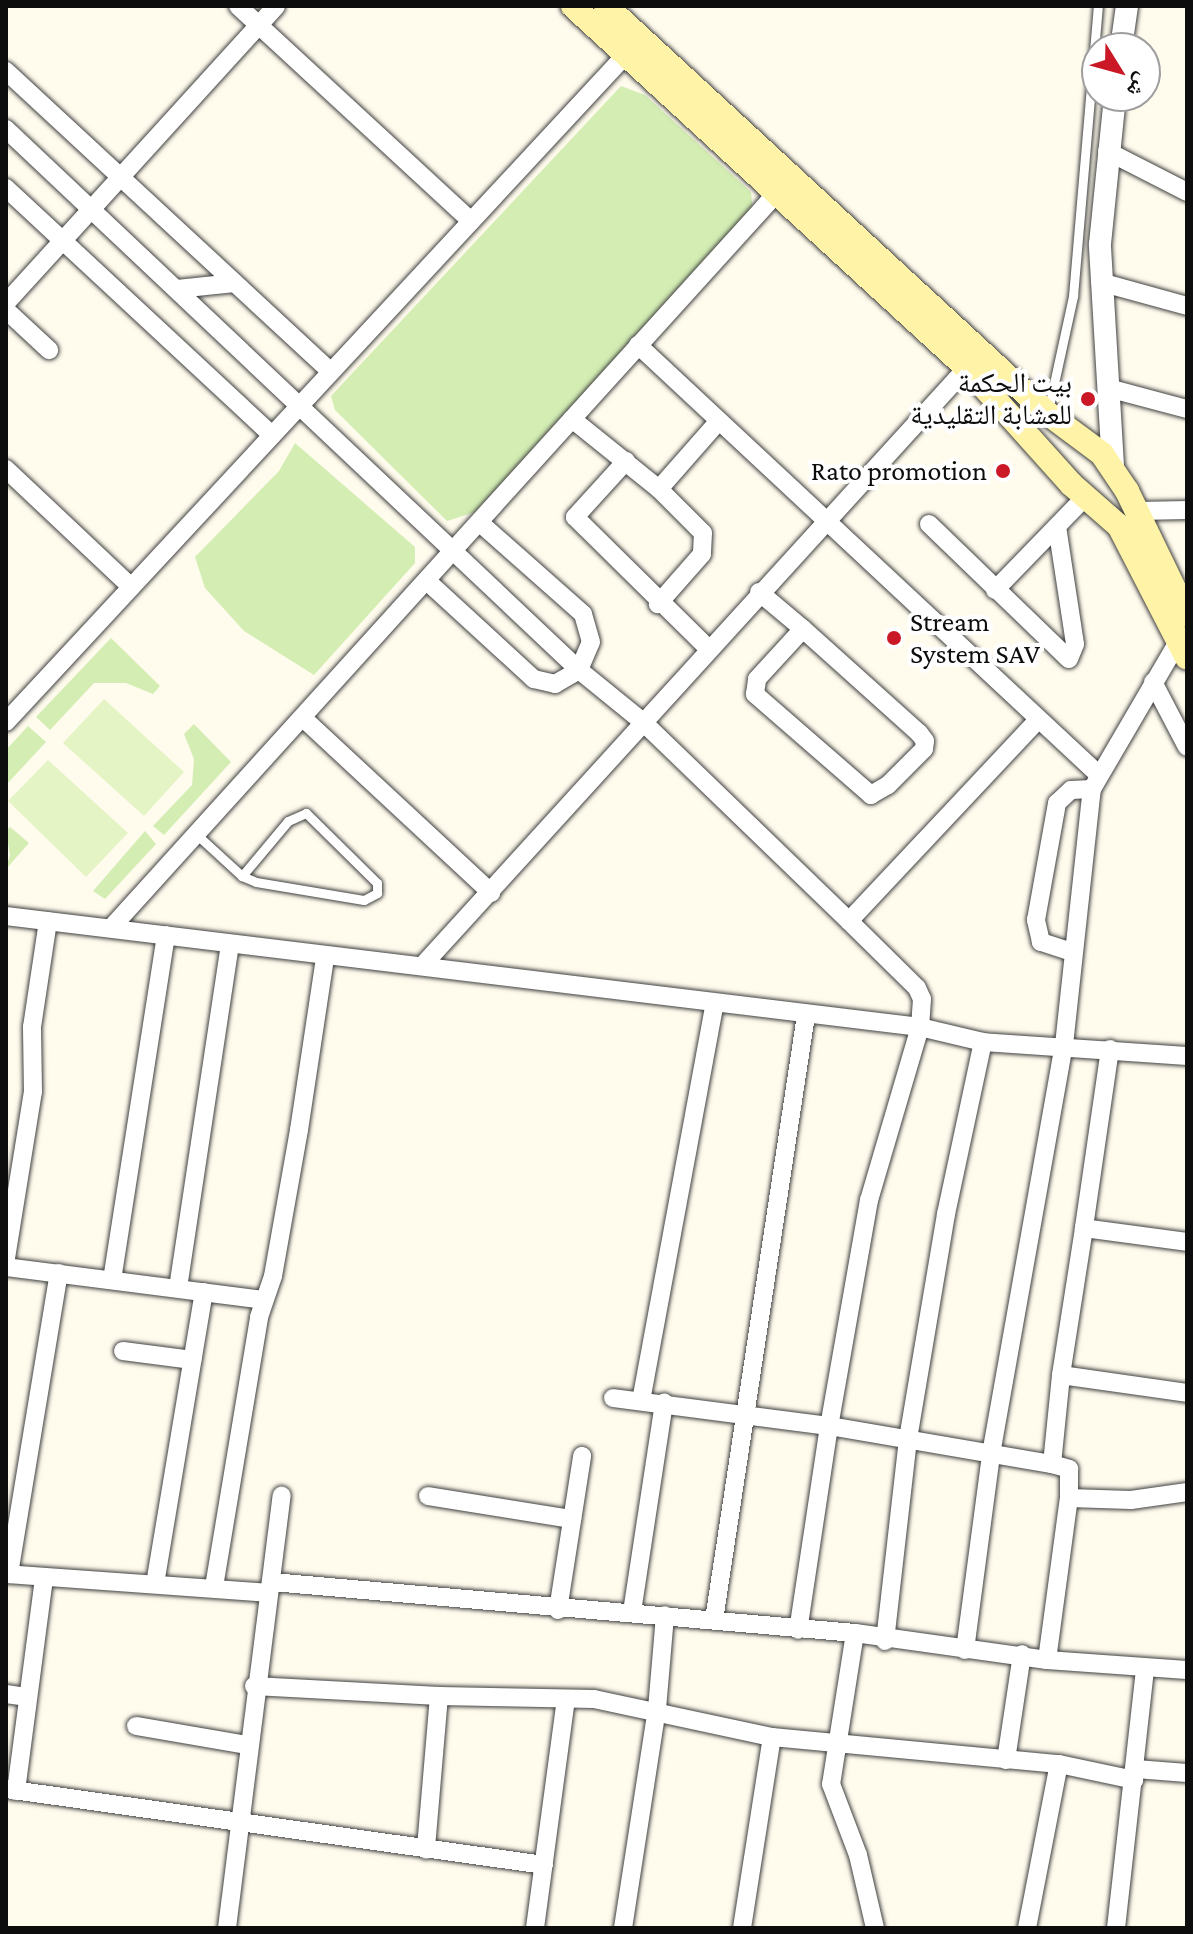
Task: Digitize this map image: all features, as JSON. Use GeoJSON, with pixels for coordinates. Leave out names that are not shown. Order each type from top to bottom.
{"type":"FeatureCollection","features":[{"type":"Feature","properties":{"kind":"main road"},"geometry":{"type":"LineString","coordinates":[[573,6],[634,47],[974,360],[1089,443],[1113,466],[1137,511],[1141,540],[1183,649]]}},
{"type":"Feature","properties":{"kind":"main road"},"geometry":{"type":"LineString","coordinates":[[606,6],[634,47]]}},
{"type":"Feature","properties":{"kind":"main road"},"geometry":{"type":"LineString","coordinates":[[974,360],[1059,471],[1085,497],[1141,540],[1187,615]]}},
{"type":"Feature","properties":{"kind":"main road"},"geometry":{"type":"LineString","coordinates":[[1059,471],[1071,452],[1089,443]]}},
{"type":"Feature","properties":{"kind":"main road"},"geometry":{"type":"LineString","coordinates":[[1085,497],[1105,481],[1113,466]]}},
{"type":"Feature","properties":{"kind":"street"},"geometry":{"type":"LineString","coordinates":[[238,6],[471,221]]}},
{"type":"Feature","properties":{"kind":"street"},"geometry":{"type":"LineString","coordinates":[[6,303],[93,211],[276,6]]}},
{"type":"Feature","properties":{"kind":"street"},"geometry":{"type":"LineString","coordinates":[[1123,32],[1127,6]]}},
{"type":"Feature","properties":{"kind":"street"},"geometry":{"type":"LineString","coordinates":[[6,722],[634,47]]}},
{"type":"Feature","properties":{"kind":"street"},"geometry":{"type":"LineString","coordinates":[[6,71],[331,372]]}},
{"type":"Feature","properties":{"kind":"street"},"geometry":{"type":"LineString","coordinates":[[1113,112],[1107,151],[1100,282],[1113,466]]}},
{"type":"Feature","properties":{"kind":"street"},"geometry":{"type":"LineString","coordinates":[[9,136],[457,550],[579,670],[643,722],[917,988],[922,999],[920,1027],[869,1200],[829,1426],[798,1630]]}},
{"type":"Feature","properties":{"kind":"street"},"geometry":{"type":"LineString","coordinates":[[1107,151],[1187,192]]}},
{"type":"Feature","properties":{"kind":"street"},"geometry":{"type":"LineString","coordinates":[[111,928],[457,550],[785,184]]}},
{"type":"Feature","properties":{"kind":"street"},"geometry":{"type":"LineString","coordinates":[[6,188],[272,435]]}},
{"type":"Feature","properties":{"kind":"street"},"geometry":{"type":"LineString","coordinates":[[1100,282],[1187,306]]}},
{"type":"Feature","properties":{"kind":"street"},"geometry":{"type":"LineString","coordinates":[[177,289],[235,283]]}},
{"type":"Feature","properties":{"kind":"street"},"geometry":{"type":"LineString","coordinates":[[6,310],[49,350]]}},
{"type":"Feature","properties":{"kind":"street"},"geometry":{"type":"LineString","coordinates":[[638,345],[717,423],[1038,720],[1094,781]]}},
{"type":"Feature","properties":{"kind":"street"},"geometry":{"type":"LineString","coordinates":[[423,965],[759,592],[974,360]]}},
{"type":"Feature","properties":{"kind":"street"},"geometry":{"type":"LineString","coordinates":[[1108,388],[1187,409]]}},
{"type":"Feature","properties":{"kind":"street"},"geometry":{"type":"LineString","coordinates":[[572,419],[626,461],[700,527],[706,543],[658,604]]}},
{"type":"Feature","properties":{"kind":"street"},"geometry":{"type":"LineString","coordinates":[[659,489],[717,423]]}},
{"type":"Feature","properties":{"kind":"street"},"geometry":{"type":"LineString","coordinates":[[626,461],[575,517],[658,604],[709,649]]}},
{"type":"Feature","properties":{"kind":"street"},"geometry":{"type":"LineString","coordinates":[[6,469],[131,587]]}},
{"type":"Feature","properties":{"kind":"street"},"geometry":{"type":"LineString","coordinates":[[995,590],[1085,497]]}},
{"type":"Feature","properties":{"kind":"street"},"geometry":{"type":"LineString","coordinates":[[1137,511],[1187,510]]}},
{"type":"Feature","properties":{"kind":"street"},"geometry":{"type":"LineString","coordinates":[[428,582],[534,679],[555,684],[579,670],[591,642],[583,614],[480,523]]}},
{"type":"Feature","properties":{"kind":"street"},"geometry":{"type":"LineString","coordinates":[[929,524],[1060,657],[1072,656],[1057,526]]}},
{"type":"Feature","properties":{"kind":"street"},"geometry":{"type":"LineString","coordinates":[[759,592],[803,629],[925,741],[924,749],[888,785],[871,795],[755,694],[757,679],[803,629]]}},
{"type":"Feature","properties":{"kind":"street"},"geometry":{"type":"LineString","coordinates":[[965,1650],[991,1454],[1064,1045],[1072,952],[1094,781],[1153,682],[1183,649]]}},
{"type":"Feature","properties":{"kind":"street"},"geometry":{"type":"LineString","coordinates":[[1153,682],[1187,747]]}},
{"type":"Feature","properties":{"kind":"street"},"geometry":{"type":"LineString","coordinates":[[303,718],[491,893]]}},
{"type":"Feature","properties":{"kind":"street"},"geometry":{"type":"LineString","coordinates":[[849,921],[1038,720]]}},
{"type":"Feature","properties":{"kind":"street"},"geometry":{"type":"LineString","coordinates":[[1072,952],[1041,942],[1036,920],[1057,803],[1071,790],[1094,781]]}},
{"type":"Feature","properties":{"kind":"street"},"geometry":{"type":"LineString","coordinates":[[6,916],[325,958],[423,965],[920,1027],[983,1042],[1064,1045],[1187,1056]]}},
{"type":"Feature","properties":{"kind":"street"},"geometry":{"type":"LineString","coordinates":[[6,1258],[33,1092],[32,1027],[48,921]]}},
{"type":"Feature","properties":{"kind":"street"},"geometry":{"type":"LineString","coordinates":[[112,1280],[166,935]]}},
{"type":"Feature","properties":{"kind":"street"},"geometry":{"type":"LineString","coordinates":[[178,1288],[230,944]]}},
{"type":"Feature","properties":{"kind":"street"},"geometry":{"type":"LineString","coordinates":[[214,1587],[264,1300],[296,1144],[325,958]]}},
{"type":"Feature","properties":{"kind":"street"},"geometry":{"type":"LineString","coordinates":[[641,1401],[715,1003]]}},
{"type":"Feature","properties":{"kind":"street"},"geometry":{"type":"LineString","coordinates":[[714,1620],[806,1015]]}},
{"type":"Feature","properties":{"kind":"street"},"geometry":{"type":"LineString","coordinates":[[885,1641],[908,1439],[946,1214],[983,1042]]}},
{"type":"Feature","properties":{"kind":"street"},"geometry":{"type":"LineString","coordinates":[[1052,1464],[1061,1375],[1110,1049]]}},
{"type":"Feature","properties":{"kind":"street"},"geometry":{"type":"LineString","coordinates":[[1084,1228],[1187,1242]]}},
{"type":"Feature","properties":{"kind":"street"},"geometry":{"type":"LineString","coordinates":[[6,1267],[264,1300]]}},
{"type":"Feature","properties":{"kind":"street"},"geometry":{"type":"LineString","coordinates":[[59,1273],[7,1574],[44,1579],[270,1587],[558,1610],[632,1612],[855,1633],[885,1641],[1022,1654],[1047,1660],[1145,1670],[1187,1670]]}},
{"type":"Feature","properties":{"kind":"street"},"geometry":{"type":"LineString","coordinates":[[155,1584],[204,1292]]}},
{"type":"Feature","properties":{"kind":"street"},"geometry":{"type":"LineString","coordinates":[[123,1351],[192,1360]]}},
{"type":"Feature","properties":{"kind":"street"},"geometry":{"type":"LineString","coordinates":[[1061,1375],[1187,1393]]}},
{"type":"Feature","properties":{"kind":"street"},"geometry":{"type":"LineString","coordinates":[[613,1398],[664,1402],[746,1417],[829,1426],[1069,1469],[1069,1498],[1047,1660]]}},
{"type":"Feature","properties":{"kind":"street"},"geometry":{"type":"LineString","coordinates":[[632,1612],[664,1402]]}},
{"type":"Feature","properties":{"kind":"street"},"geometry":{"type":"LineString","coordinates":[[558,1610],[582,1456]]}},
{"type":"Feature","properties":{"kind":"street"},"geometry":{"type":"LineString","coordinates":[[1069,1498],[1131,1500],[1187,1492]]}},
{"type":"Feature","properties":{"kind":"street"},"geometry":{"type":"LineString","coordinates":[[227,1928],[254,1686],[282,1495]]}},
{"type":"Feature","properties":{"kind":"street"},"geometry":{"type":"LineString","coordinates":[[428,1496],[572,1519]]}},
{"type":"Feature","properties":{"kind":"street"},"geometry":{"type":"LineString","coordinates":[[44,1579],[28,1697],[11,1790],[544,1865]]}},
{"type":"Feature","properties":{"kind":"street"},"geometry":{"type":"LineString","coordinates":[[623,1928],[657,1709],[665,1615]]}},
{"type":"Feature","properties":{"kind":"street"},"geometry":{"type":"LineString","coordinates":[[855,1633],[833,1744],[831,1784],[858,1855],[875,1928]]}},
{"type":"Feature","properties":{"kind":"street"},"geometry":{"type":"LineString","coordinates":[[1006,1760],[1022,1654]]}},
{"type":"Feature","properties":{"kind":"street"},"geometry":{"type":"LineString","coordinates":[[1116,1928],[1145,1670]]}},
{"type":"Feature","properties":{"kind":"street"},"geometry":{"type":"LineString","coordinates":[[254,1686],[566,1700],[657,1709],[772,1737],[1135,1774],[1187,1773]]}},
{"type":"Feature","properties":{"kind":"street"},"geometry":{"type":"LineString","coordinates":[[6,1694],[28,1697]]}},
{"type":"Feature","properties":{"kind":"street"},"geometry":{"type":"LineString","coordinates":[[426,1849],[439,1696]]}},
{"type":"Feature","properties":{"kind":"street"},"geometry":{"type":"LineString","coordinates":[[535,1928],[566,1700]]}},
{"type":"Feature","properties":{"kind":"street"},"geometry":{"type":"LineString","coordinates":[[136,1726],[247,1745]]}},
{"type":"Feature","properties":{"kind":"street"},"geometry":{"type":"LineString","coordinates":[[742,1928],[772,1737]]}},
{"type":"Feature","properties":{"kind":"street"},"geometry":{"type":"LineString","coordinates":[[1027,1928],[1059,1764]]}},
{"type":"Feature","properties":{"kind":"lane"},"geometry":{"type":"LineString","coordinates":[[1047,413],[1073,296],[1098,6]]}},
{"type":"Feature","properties":{"kind":"lane"},"geometry":{"type":"LineString","coordinates":[[196,834],[242,876],[364,900],[377,893],[377,883],[306,813],[288,821],[242,876]]}},
{"type":"Feature","properties":{"kind":"green space"},"geometry":{"type":"Polygon","coordinates":[[[621,86],[645,95],[751,192],[753,212],[475,512],[447,521],[335,410],[331,396],[621,86]]]}},
{"type":"Feature","properties":{"kind":"green space"},"geometry":{"type":"Polygon","coordinates":[[[295,443],[415,547],[415,563],[314,675],[244,631],[205,588],[195,557],[279,471],[295,443]]]}},
{"type":"Feature","properties":{"kind":"green space"},"geometry":{"type":"Polygon","coordinates":[[[111,638],[160,686],[153,694],[126,683],[94,683],[50,730],[36,717],[111,638]]]}},
{"type":"Feature","properties":{"kind":"green space"},"geometry":{"type":"Polygon","coordinates":[[[104,699],[184,772],[144,816],[63,743],[104,699]]]}},
{"type":"Feature","properties":{"kind":"green space"},"geometry":{"type":"Polygon","coordinates":[[[194,724],[231,762],[164,835],[153,826],[192,785],[194,759],[184,734],[194,724]]]}},
{"type":"Feature","properties":{"kind":"green space"},"geometry":{"type":"Polygon","coordinates":[[[28,726],[46,742],[6,785],[6,750],[28,726]]]}},
{"type":"Feature","properties":{"kind":"green space"},"geometry":{"type":"Polygon","coordinates":[[[48,760],[128,833],[86,877],[8,801],[48,760]]]}},
{"type":"Feature","properties":{"kind":"green space"},"geometry":{"type":"Polygon","coordinates":[[[10,827],[29,843],[6,869],[10,855],[6,831],[10,827]]]}},
{"type":"Feature","properties":{"kind":"green space"},"geometry":{"type":"Polygon","coordinates":[[[145,831],[156,844],[105,899],[93,891],[145,831]]]}},
{"type":"Feature","properties":{"kind":"place","name":"بيت الحكمة للعشابة التقليدية"},"geometry":{"type":"Point","coordinates":[1088,399]}},
{"type":"Feature","properties":{"kind":"place","name":"Rato promotion"},"geometry":{"type":"Point","coordinates":[1003,471]}},
{"type":"Feature","properties":{"kind":"place","name":"Stream System SAV"},"geometry":{"type":"Point","coordinates":[894,638]}}]}
